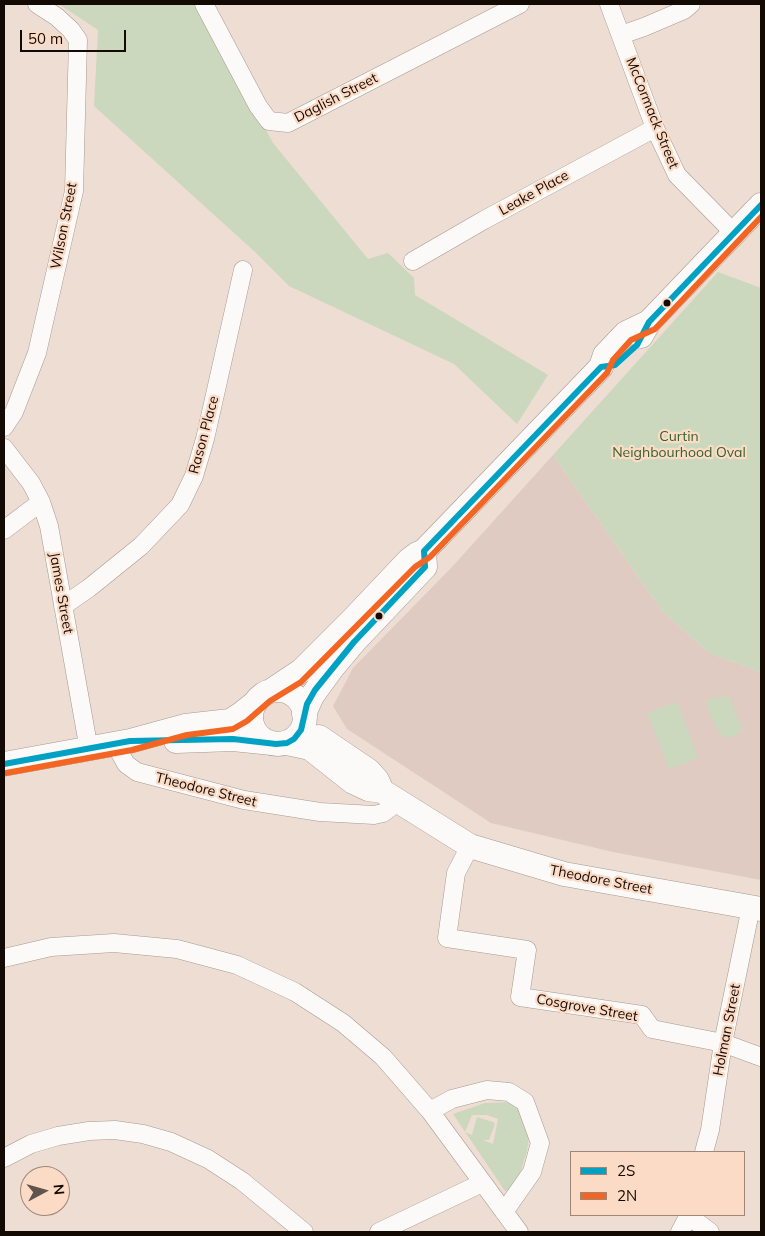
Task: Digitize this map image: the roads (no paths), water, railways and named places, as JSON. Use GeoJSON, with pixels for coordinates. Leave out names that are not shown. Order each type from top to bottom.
{"type":"FeatureCollection","features":[{"type":"Feature","properties":{"kind":"main road"},"geometry":{"type":"LineString","coordinates":[[734,233],[761,205]]}},
{"type":"Feature","properties":{"kind":"main road","name":"Theodore Street"},"geometry":{"type":"LineString","coordinates":[[4,764],[89,750],[185,726],[230,721],[301,671],[409,560],[424,551],[601,367],[615,365],[629,353],[637,344],[649,322],[734,233]]}},
{"type":"Feature","properties":{"kind":"main road"},"geometry":{"type":"LineString","coordinates":[[304,716],[300,702],[294,696],[283,691],[264,697],[251,716],[253,729],[261,739],[279,743],[299,733],[315,690],[354,642],[425,567],[424,551]]}},
{"type":"Feature","properties":{"kind":"main road","name":"Theodore Street"},"geometry":{"type":"LineString","coordinates":[[304,716],[320,737],[369,771],[389,795]]}},
{"type":"Feature","properties":{"kind":"main road","name":"Theodore Street"},"geometry":{"type":"LineString","coordinates":[[122,743],[233,739],[310,748],[354,782],[368,789],[389,795],[470,846],[564,874],[756,908]]}},
{"type":"Feature","properties":{"kind":"street","name":"Wilson Street"},"geometry":{"type":"LineString","coordinates":[[4,427],[14,412],[37,353],[74,191],[78,40],[71,30],[37,4]]}},
{"type":"Feature","properties":{"kind":"street","name":"Daglish Street"},"geometry":{"type":"LineString","coordinates":[[204,4],[258,106],[269,121],[288,123],[520,4]]}},
{"type":"Feature","properties":{"kind":"street","name":"McCormack Street"},"geometry":{"type":"LineString","coordinates":[[609,4],[655,128],[677,175],[734,233]]}},
{"type":"Feature","properties":{"kind":"street"},"geometry":{"type":"LineString","coordinates":[[621,35],[684,10],[691,4]]}},
{"type":"Feature","properties":{"kind":"street","name":"Leake Place"},"geometry":{"type":"LineString","coordinates":[[413,261],[484,220],[655,128]]}},
{"type":"Feature","properties":{"kind":"street","name":"Rason Place"},"geometry":{"type":"LineString","coordinates":[[63,606],[89,588],[141,546],[180,505],[194,476],[205,439],[242,270]]}},
{"type":"Feature","properties":{"kind":"street","name":"James Street"},"geometry":{"type":"LineString","coordinates":[[4,448],[24,473],[40,502],[51,536],[89,750]]}},
{"type":"Feature","properties":{"kind":"street"},"geometry":{"type":"LineString","coordinates":[[4,530],[40,502]]}},
{"type":"Feature","properties":{"kind":"street","name":"Theodore Street"},"geometry":{"type":"LineString","coordinates":[[122,743],[126,764],[137,772],[244,800],[320,812],[374,815],[383,813],[391,807],[389,795]]}},
{"type":"Feature","properties":{"kind":"street","name":"Cosgrove Street"},"geometry":{"type":"LineString","coordinates":[[470,846],[456,873],[447,938],[527,950],[520,997],[642,1015],[652,1029],[723,1043]]}},
{"type":"Feature","properties":{"kind":"street","name":"Holman Street"},"geometry":{"type":"LineString","coordinates":[[704,1151],[710,1130],[723,1043],[756,908]]}},
{"type":"Feature","properties":{"kind":"street"},"geometry":{"type":"LineString","coordinates":[[4,958],[51,947],[114,943],[176,949],[237,965],[294,992],[343,1023],[383,1058],[430,1111],[519,1232]]}},
{"type":"Feature","properties":{"kind":"street"},"geometry":{"type":"LineString","coordinates":[[723,1043],[761,1057]]}},
{"type":"Feature","properties":{"kind":"street"},"geometry":{"type":"LineString","coordinates":[[430,1111],[452,1098],[487,1090],[509,1092],[525,1102],[540,1143],[532,1172],[504,1212]]}},
{"type":"Feature","properties":{"kind":"street"},"geometry":{"type":"LineString","coordinates":[[4,1158],[31,1144],[58,1136],[88,1131],[115,1130],[143,1134],[171,1142],[208,1159],[242,1181],[304,1232]]}},
{"type":"Feature","properties":{"kind":"street"},"geometry":{"type":"LineString","coordinates":[[379,1232],[482,1183]]}},
{"type":"Feature","properties":{"kind":"street"},"geometry":{"type":"LineString","coordinates":[[680,1232],[688,1216]]}},
{"type":"Feature","properties":{"kind":"street"},"geometry":{"type":"LineString","coordinates":[[690,1216],[710,1232]]}},
{"type":"Feature","properties":{"kind":"park label","name":"Curtin Neighbourhood Oval"},"geometry":{"type":"Point","coordinates":[679,446]}}]}
